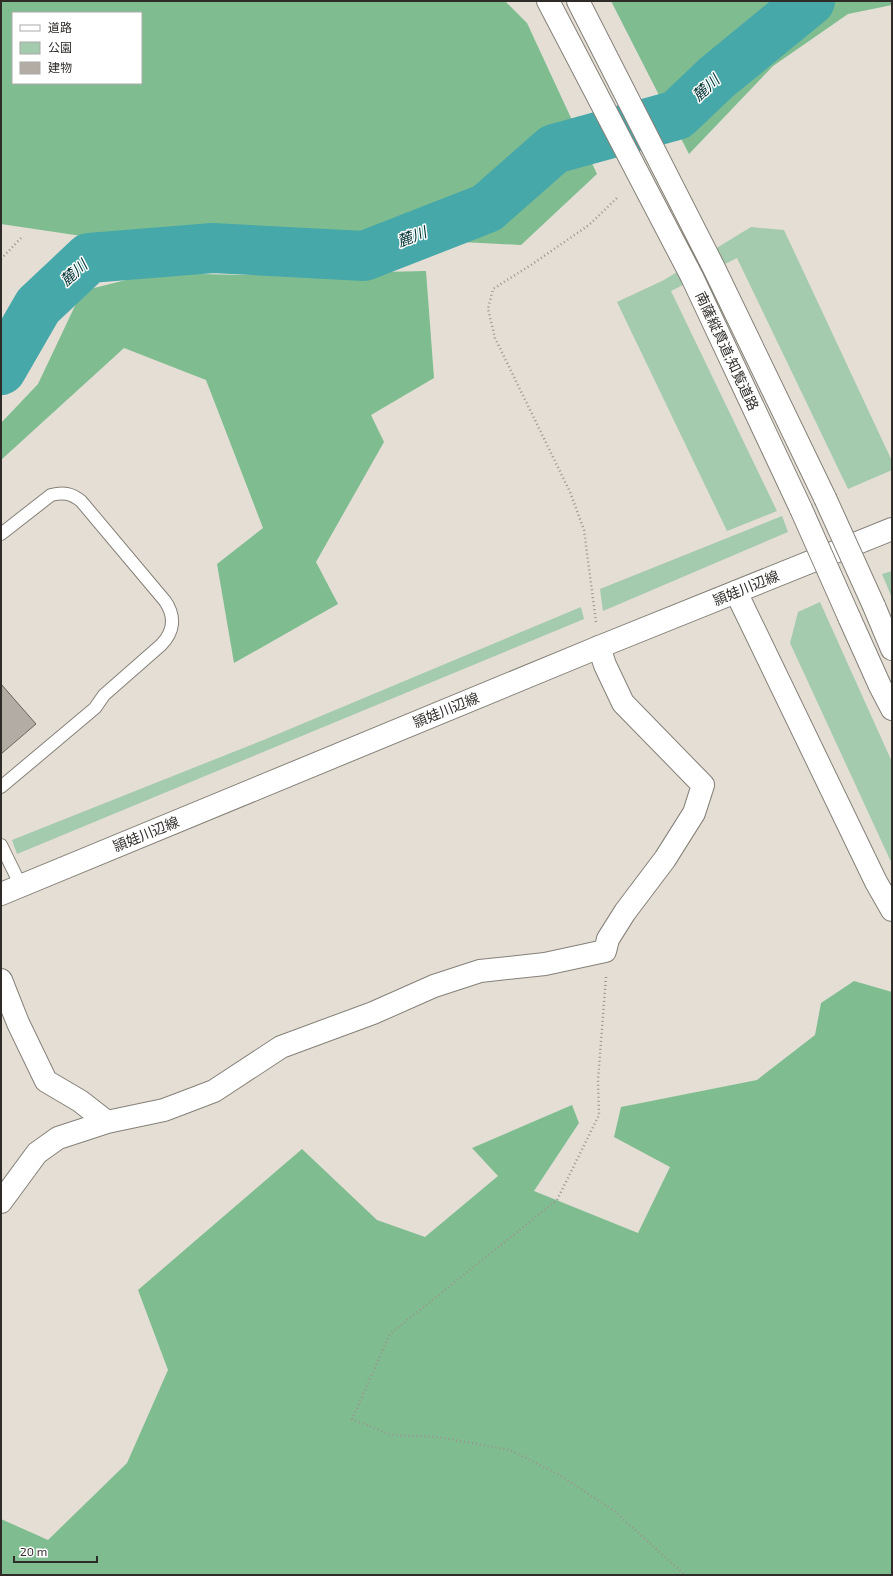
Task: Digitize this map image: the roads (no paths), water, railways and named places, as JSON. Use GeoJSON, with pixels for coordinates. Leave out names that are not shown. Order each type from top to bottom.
{"type":"FeatureCollection","features":[{"type":"Feature","properties":{"kind":"main road","name":"南薩縦貫道;知覧道路"},"geometry":{"type":"LineString","coordinates":[[579,3],[713,266],[826,498],[892,649]]}},
{"type":"Feature","properties":{"kind":"main road","name":"南薩縦貫道;知覧道路"},"geometry":{"type":"LineString","coordinates":[[552,8],[692,277],[801,509],[880,686],[892,709]]}},
{"type":"Feature","properties":{"kind":"main road","name":"頴娃川辺線"},"geometry":{"type":"LineString","coordinates":[[1,894],[599,647],[892,529]]}},
{"type":"Feature","properties":{"kind":"main road"},"geometry":{"type":"LineString","coordinates":[[736,592],[876,882],[892,910]]}},
{"type":"Feature","properties":{"kind":"main road"},"geometry":{"type":"LineString","coordinates":[[1,1202],[37,1153],[58,1138],[107,1122],[164,1110],[214,1091],[281,1047],[373,1013],[434,986],[480,971],[545,964],[604,951],[608,939],[624,912],[665,859],[694,813],[703,785],[623,702],[605,666],[599,647]]}},
{"type":"Feature","properties":{"kind":"main road"},"geometry":{"type":"LineString","coordinates":[[1,980],[18,1023],[46,1081],[80,1101],[107,1122]]}},
{"type":"Feature","properties":{"kind":"lane"},"geometry":{"type":"LineString","coordinates":[[1,534],[51,495],[67,493],[74,496],[81,501],[165,601],[172,613],[173,620],[172,630],[168,638],[161,645],[104,694],[95,708],[1,787]]}},
{"type":"Feature","properties":{"kind":"lane"},"geometry":{"type":"LineString","coordinates":[[1,845],[21,886]]}},
{"type":"Feature","properties":{"kind":"waterway","name":"麓川"},"geometry":{"type":"LineString","coordinates":[[1,370],[38,306],[89,258],[213,248],[364,256],[487,208],[554,149],[677,115],[717,77],[810,1]]}}]}
